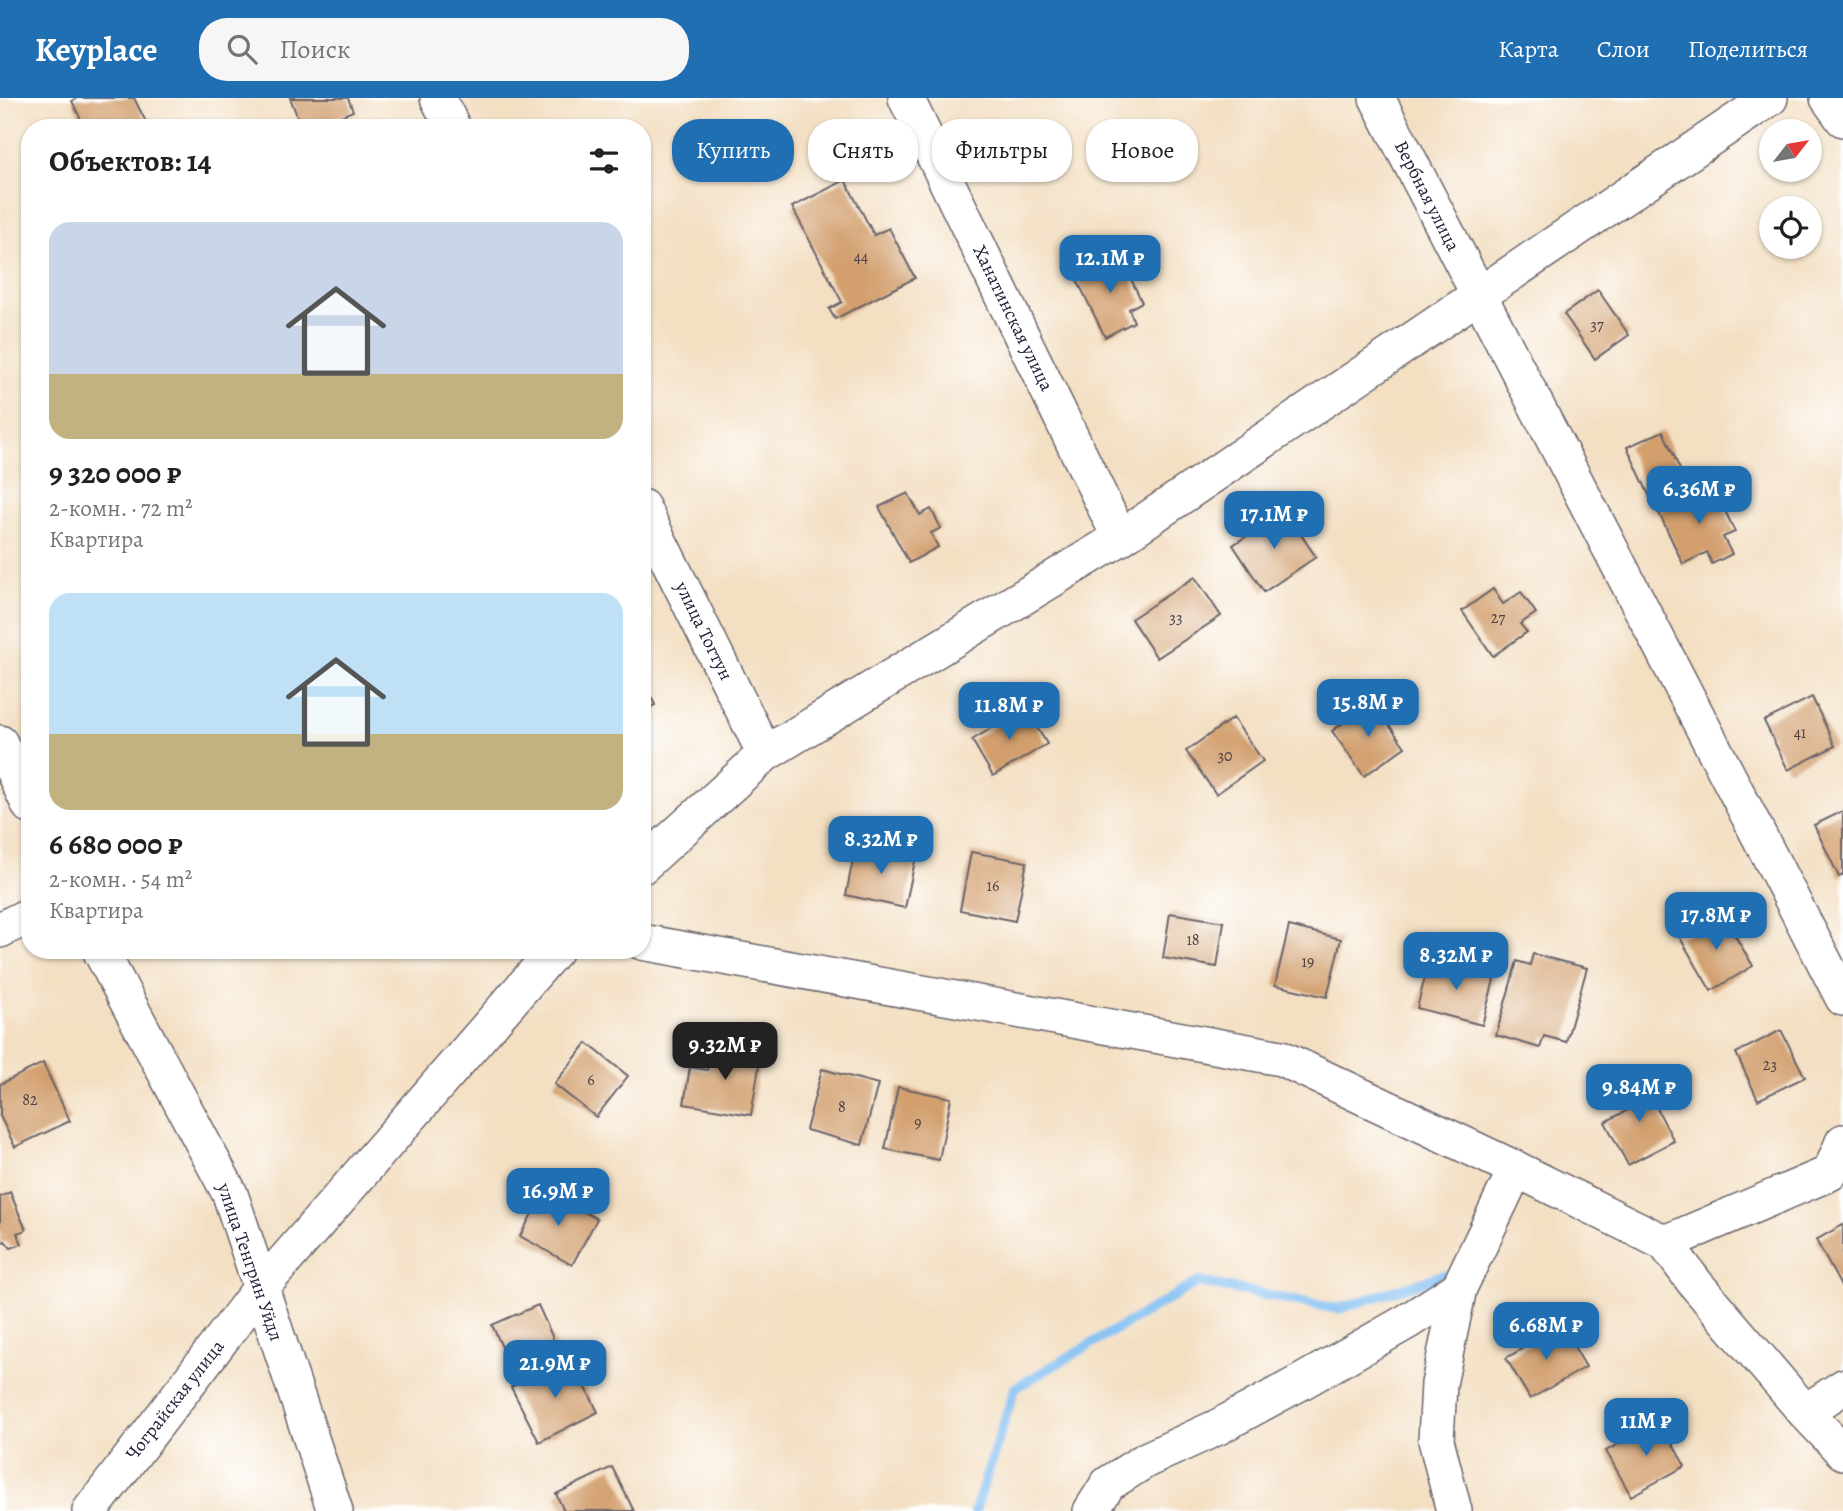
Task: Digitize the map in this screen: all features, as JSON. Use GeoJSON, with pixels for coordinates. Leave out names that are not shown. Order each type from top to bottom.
{"type":"FeatureCollection","features":[{"type":"Feature","properties":{"kind":"street"},"geometry":{"type":"LineString","coordinates":[[438,98],[448,119]]}},
{"type":"Feature","properties":{"kind":"street","name":"Ханатинская улица"},"geometry":{"type":"LineString","coordinates":[[906,98],[1120,538]]}},
{"type":"Feature","properties":{"kind":"street","name":"Вербная улица"},"geometry":{"type":"LineString","coordinates":[[1377,98],[1843,998]]}},
{"type":"Feature","properties":{"kind":"street"},"geometry":{"type":"LineString","coordinates":[[651,858],[765,754],[1120,538],[1770,98]]}},
{"type":"Feature","properties":{"kind":"street"},"geometry":{"type":"LineString","coordinates":[[1828,98],[1843,119]]}},
{"type":"Feature","properties":{"kind":"street","name":"улица Тогтун"},"geometry":{"type":"LineString","coordinates":[[651,526],[765,754]]}},
{"type":"Feature","properties":{"kind":"street"},"geometry":{"type":"LineString","coordinates":[[0,743],[21,787]]}},
{"type":"Feature","properties":{"kind":"street"},"geometry":{"type":"LineString","coordinates":[[0,930],[21,920]]}},
{"type":"Feature","properties":{"kind":"street"},"geometry":{"type":"LineString","coordinates":[[651,944],[1281,1058],[1665,1243],[1695,1283],[1805,1412],[1843,1452]]}},
{"type":"Feature","properties":{"kind":"street","name":"улица Тенгрин Уйдл"},"geometry":{"type":"LineString","coordinates":[[105,959],[230,1194],[335,1511]]}},
{"type":"Feature","properties":{"kind":"street","name":"Чограйская улица"},"geometry":{"type":"LineString","coordinates":[[90,1511],[260,1289],[547,959]]}},
{"type":"Feature","properties":{"kind":"street"},"geometry":{"type":"LineString","coordinates":[[1665,1243],[1830,1173],[1843,1142]]}},
{"type":"Feature","properties":{"kind":"street"},"geometry":{"type":"LineString","coordinates":[[1454,1511],[1436,1440],[1439,1384],[1459,1288],[1516,1169]]}},
{"type":"Feature","properties":{"kind":"street"},"geometry":{"type":"LineString","coordinates":[[1091,1511],[1108,1484],[1146,1460],[1218,1427],[1303,1381],[1408,1321],[1459,1288]]}},
{"type":"Feature","properties":{"kind":"street"},"geometry":{"type":"LineString","coordinates":[[1805,1412],[1843,1387]]}},
{"type":"Feature","properties":{"kind":"building"},"geometry":{"type":"Polygon","coordinates":[[[77,98],[134,98],[144,119],[81,119],[72,101],[77,98]]]}},
{"type":"Feature","properties":{"kind":"building"},"geometry":{"type":"Polygon","coordinates":[[[290,98],[348,98],[353,111],[334,119],[298,119],[290,98]]]}},
{"type":"Feature","properties":{"kind":"building"},"geometry":{"type":"Polygon","coordinates":[[[846,182],[874,235],[889,228],[915,278],[835,319],[829,309],[842,302],[792,207],[846,182]]]}},
{"type":"Feature","properties":{"kind":"building"},"geometry":{"type":"Polygon","coordinates":[[[1120,256],[1142,302],[1129,309],[1134,322],[1105,337],[1076,278],[1120,256]]]}},
{"type":"Feature","properties":{"kind":"building"},"geometry":{"type":"Polygon","coordinates":[[[1598,290],[1629,335],[1595,359],[1564,314],[1598,290]]]}},
{"type":"Feature","properties":{"kind":"building"},"geometry":{"type":"Polygon","coordinates":[[[1663,431],[1688,488],[1653,504],[1627,447],[1663,431]]]}},
{"type":"Feature","properties":{"kind":"building"},"geometry":{"type":"Polygon","coordinates":[[[1713,485],[1735,532],[1723,537],[1732,554],[1712,564],[1707,552],[1683,564],[1658,511],[1713,485]]]}},
{"type":"Feature","properties":{"kind":"building"},"geometry":{"type":"Polygon","coordinates":[[[908,493],[920,515],[931,509],[941,528],[931,533],[938,547],[909,563],[879,507],[908,493]]]}},
{"type":"Feature","properties":{"kind":"building"},"geometry":{"type":"Polygon","coordinates":[[[1285,511],[1316,557],[1264,592],[1233,545],[1285,511]]]}},
{"type":"Feature","properties":{"kind":"building"},"geometry":{"type":"Polygon","coordinates":[[[1195,577],[1221,616],[1157,658],[1131,619],[1195,577]]]}},
{"type":"Feature","properties":{"kind":"building"},"geometry":{"type":"Polygon","coordinates":[[[1493,589],[1503,604],[1521,592],[1536,613],[1520,624],[1527,632],[1493,656],[1462,611],[1493,589]]]}},
{"type":"Feature","properties":{"kind":"building"},"geometry":{"type":"Polygon","coordinates":[[[1812,697],[1835,746],[1788,770],[1764,721],[1812,697]]]}},
{"type":"Feature","properties":{"kind":"building"},"geometry":{"type":"Polygon","coordinates":[[[1372,702],[1405,747],[1364,776],[1332,731],[1372,702]]]}},
{"type":"Feature","properties":{"kind":"building"},"geometry":{"type":"Polygon","coordinates":[[[1025,708],[1047,744],[993,776],[972,740],[1025,708]]]}},
{"type":"Feature","properties":{"kind":"building"},"geometry":{"type":"Polygon","coordinates":[[[1233,718],[1263,761],[1216,794],[1186,751],[1233,718]]]}},
{"type":"Feature","properties":{"kind":"building"},"geometry":{"type":"Polygon","coordinates":[[[1843,811],[1843,875],[1839,877],[1814,825],[1843,811]]]}},
{"type":"Feature","properties":{"kind":"building"},"geometry":{"type":"Polygon","coordinates":[[[856,844],[916,856],[905,908],[846,895],[856,844]]]}},
{"type":"Feature","properties":{"kind":"building"},"geometry":{"type":"Polygon","coordinates":[[[971,852],[1027,862],[1015,921],[960,910],[971,852]]]}},
{"type":"Feature","properties":{"kind":"building"},"geometry":{"type":"Polygon","coordinates":[[[1170,913],[1224,922],[1217,967],[1163,958],[1170,913]]]}},
{"type":"Feature","properties":{"kind":"building"},"geometry":{"type":"Polygon","coordinates":[[[1722,914],[1753,966],[1711,991],[1680,938],[1722,914]]]}},
{"type":"Feature","properties":{"kind":"building"},"geometry":{"type":"Polygon","coordinates":[[[1289,926],[1341,939],[1327,997],[1275,985],[1289,926]]]}},
{"type":"Feature","properties":{"kind":"building"},"geometry":{"type":"Polygon","coordinates":[[[1533,954],[1587,968],[1566,1042],[1544,1036],[1540,1048],[1496,1035],[1517,961],[1530,965],[1533,954]]]}},
{"type":"Feature","properties":{"kind":"building"},"geometry":{"type":"Polygon","coordinates":[[[1430,958],[1495,976],[1482,1025],[1417,1008],[1430,958]]]}},
{"type":"Feature","properties":{"kind":"building"},"geometry":{"type":"Polygon","coordinates":[[[1781,1030],[1805,1077],[1758,1100],[1736,1053],[1781,1030]]]}},
{"type":"Feature","properties":{"kind":"building"},"geometry":{"type":"Polygon","coordinates":[[[587,1043],[628,1076],[596,1117],[554,1084],[587,1043]]]}},
{"type":"Feature","properties":{"kind":"building"},"geometry":{"type":"Polygon","coordinates":[[[717,1047],[761,1055],[751,1115],[684,1104],[690,1067],[707,1070],[717,1047]]]}},
{"type":"Feature","properties":{"kind":"building"},"geometry":{"type":"Polygon","coordinates":[[[43,1063],[70,1121],[15,1147],[0,1116],[0,1084],[43,1063]]]}},
{"type":"Feature","properties":{"kind":"building"},"geometry":{"type":"Polygon","coordinates":[[[822,1069],[878,1084],[862,1145],[806,1130],[822,1069]]]}},
{"type":"Feature","properties":{"kind":"building"},"geometry":{"type":"Polygon","coordinates":[[[1641,1078],[1674,1141],[1628,1165],[1605,1122],[1628,1110],[1618,1090],[1641,1078]]]}},
{"type":"Feature","properties":{"kind":"building"},"geometry":{"type":"Polygon","coordinates":[[[898,1087],[951,1098],[939,1160],[885,1149],[898,1087]]]}},
{"type":"Feature","properties":{"kind":"building"},"geometry":{"type":"Polygon","coordinates":[[[545,1190],[597,1219],[572,1265],[520,1236],[545,1190]]]}},
{"type":"Feature","properties":{"kind":"building"},"geometry":{"type":"Polygon","coordinates":[[[10,1192],[26,1230],[17,1233],[22,1244],[11,1248],[5,1241],[0,1243],[0,1197],[10,1192]]]}},
{"type":"Feature","properties":{"kind":"building"},"geometry":{"type":"Polygon","coordinates":[[[1843,1225],[1843,1290],[1816,1240],[1843,1225]]]}},
{"type":"Feature","properties":{"kind":"building"},"geometry":{"type":"Polygon","coordinates":[[[538,1305],[561,1356],[515,1376],[492,1325],[538,1305]]]}},
{"type":"Feature","properties":{"kind":"building"},"geometry":{"type":"Polygon","coordinates":[[[1562,1326],[1586,1367],[1530,1399],[1506,1358],[1562,1326]]]}},
{"type":"Feature","properties":{"kind":"building"},"geometry":{"type":"Polygon","coordinates":[[[571,1358],[598,1412],[539,1442],[511,1387],[571,1358]]]}},
{"type":"Feature","properties":{"kind":"building"},"geometry":{"type":"Polygon","coordinates":[[[1660,1421],[1685,1466],[1631,1496],[1606,1451],[1660,1421]]]}},
{"type":"Feature","properties":{"kind":"building"},"geometry":{"type":"Polygon","coordinates":[[[612,1467],[634,1511],[564,1511],[556,1494],[612,1467]]]}},
{"type":"Feature","properties":{"kind":"waterway"},"geometry":{"type":"LineString","coordinates":[[975,1511],[1015,1388],[1198,1282],[1338,1309],[1443,1275]]}}]}
